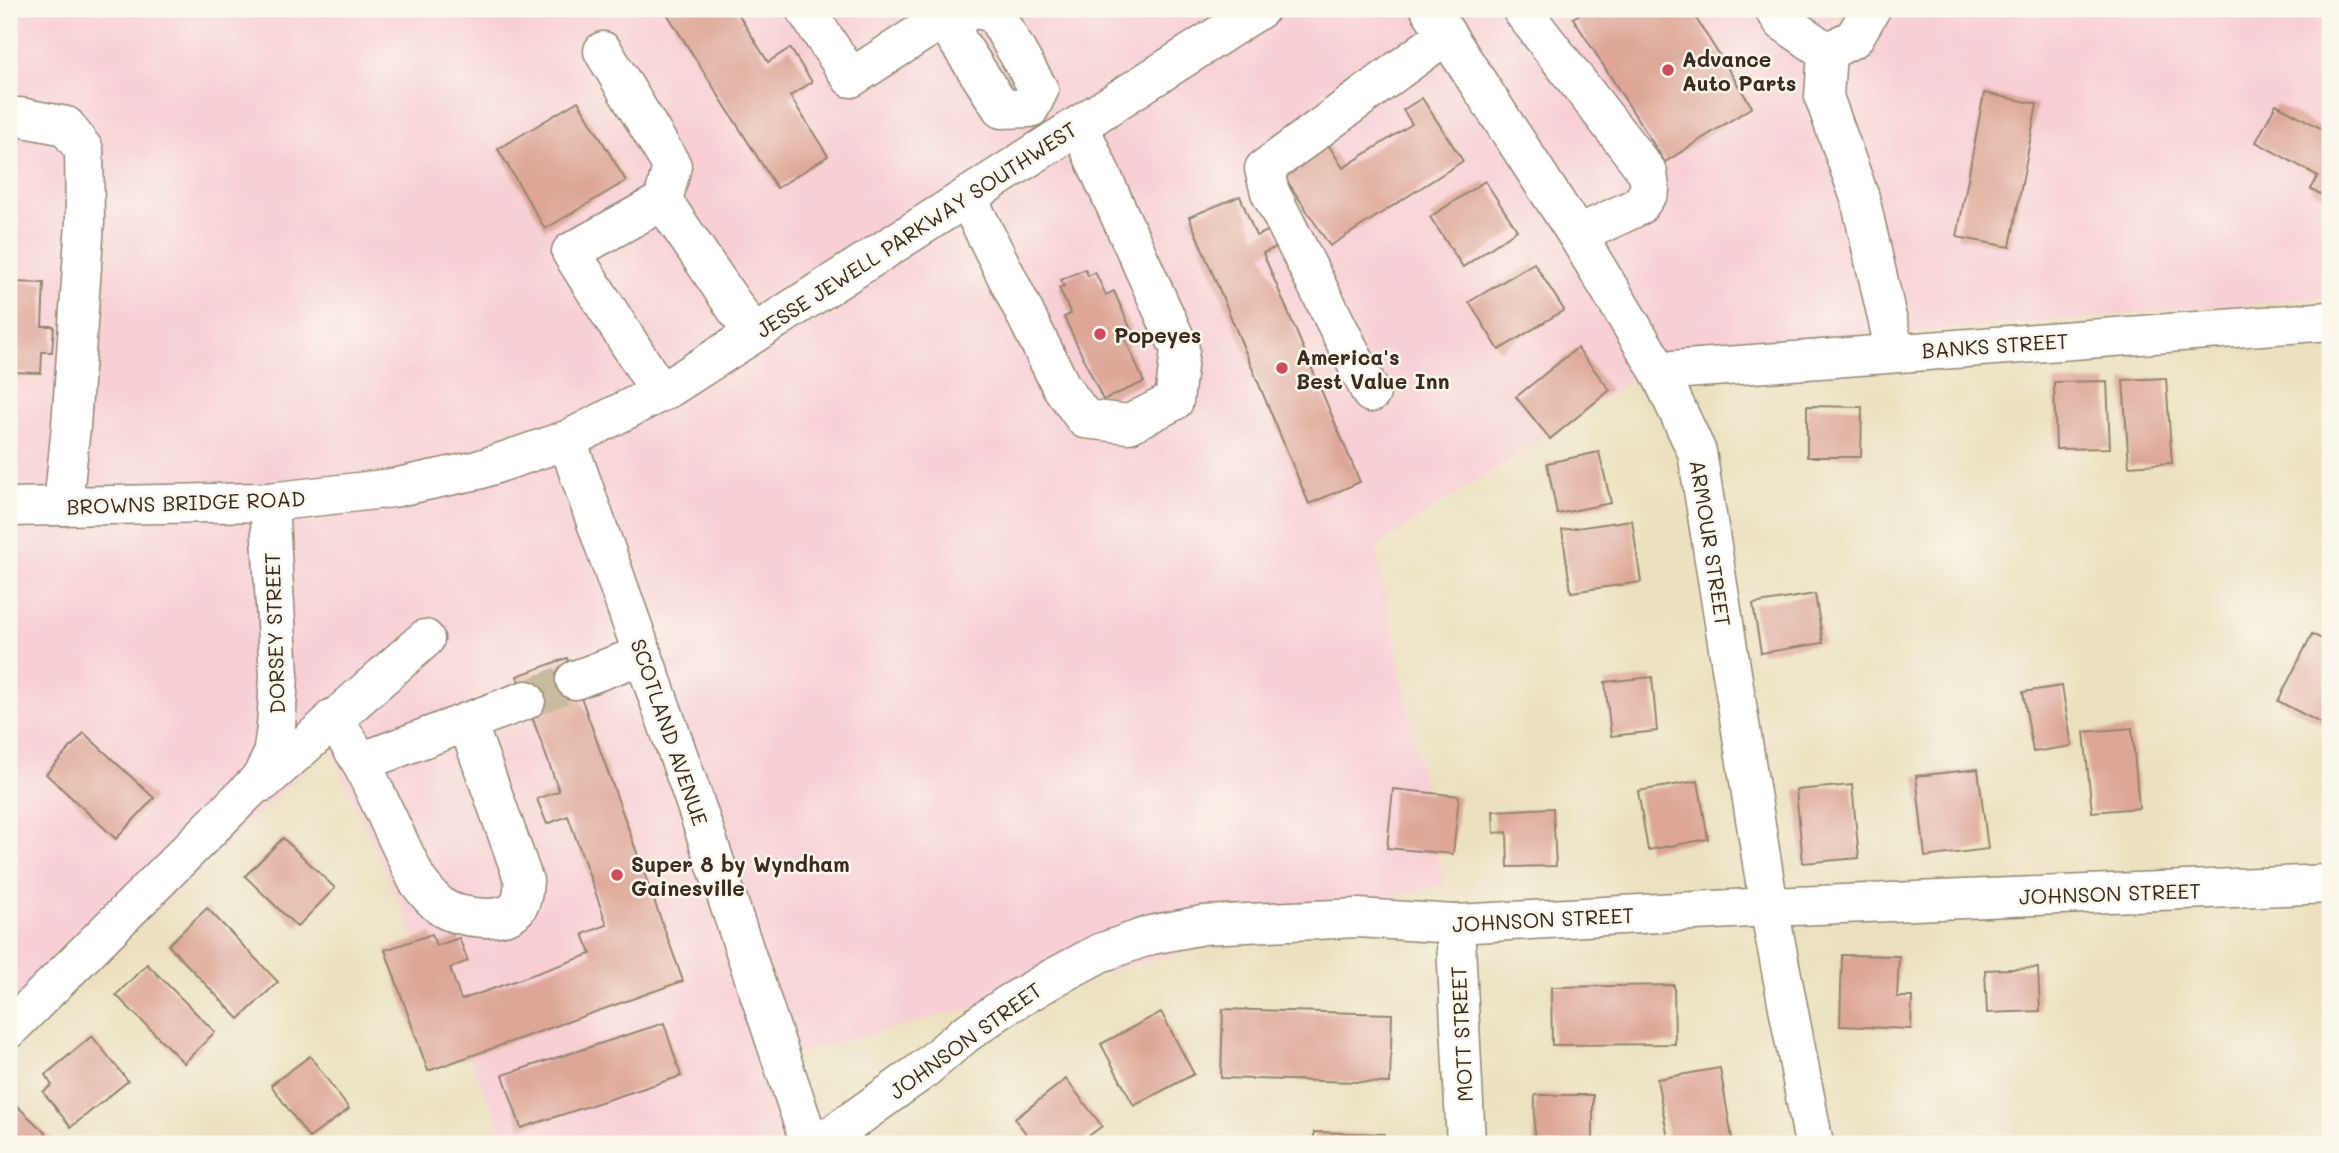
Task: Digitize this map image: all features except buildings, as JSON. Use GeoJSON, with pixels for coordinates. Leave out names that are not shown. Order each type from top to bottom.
{"type":"FeatureCollection","features":[{"type":"Feature","properties":{"kind":"street"},"geometry":{"type":"LineString","coordinates":[[805,9],[851,78],[959,9]]}},
{"type":"Feature","properties":{"kind":"street"},"geometry":{"type":"LineString","coordinates":[[959,9],[954,35],[1002,108],[1030,108],[1064,135],[1181,349],[1174,401],[1129,424],[1085,419],[1061,386],[967,197]]}},
{"type":"Feature","properties":{"kind":"street"},"geometry":{"type":"LineString","coordinates":[[972,9],[994,12],[1038,90],[1030,108]]}},
{"type":"Feature","properties":{"kind":"street","name":"JESSE JEWELL PARKWAY SOUTHWEST"},"geometry":{"type":"LineString","coordinates":[[567,439],[660,392],[1260,9]]}},
{"type":"Feature","properties":{"kind":"street"},"geometry":{"type":"LineString","coordinates":[[1521,9],[1648,173],[1650,190],[1639,206],[1577,235]]}},
{"type":"Feature","properties":{"kind":"street"},"geometry":{"type":"LineString","coordinates":[[1774,9],[1782,21],[1827,52]]}},
{"type":"Feature","properties":{"kind":"street"},"geometry":{"type":"LineString","coordinates":[[1827,52],[1854,38],[1871,9]]}},
{"type":"Feature","properties":{"kind":"street"},"geometry":{"type":"LineString","coordinates":[[1371,393],[1270,192],[1264,169],[1438,22]]}},
{"type":"Feature","properties":{"kind":"street","name":"ARMOUR STREET"},"geometry":{"type":"LineString","coordinates":[[1438,22],[1577,235],[1659,370],[1697,452],[1769,907],[1814,1144]]}},
{"type":"Feature","properties":{"kind":"street"},"geometry":{"type":"LineString","coordinates":[[603,51],[672,166],[663,201],[571,252],[660,392]]}},
{"type":"Feature","properties":{"kind":"street"},"geometry":{"type":"LineString","coordinates":[[1827,52],[1824,97],[1860,198],[1895,353]]}},
{"type":"Feature","properties":{"kind":"street"},"geometry":{"type":"LineString","coordinates":[[9,119],[19,117],[66,125],[84,150],[85,222],[63,506]]}},
{"type":"Feature","properties":{"kind":"street"},"geometry":{"type":"LineString","coordinates":[[663,201],[753,334]]}},
{"type":"Feature","properties":{"kind":"street","name":"BANKS STREET"},"geometry":{"type":"LineString","coordinates":[[1659,370],[2330,321]]}},
{"type":"Feature","properties":{"kind":"street","name":"BROWNS BRIDGE ROAD"},"geometry":{"type":"LineString","coordinates":[[9,507],[269,502],[393,488],[478,470],[567,439]]}},
{"type":"Feature","properties":{"kind":"street","name":"SCOTLAND AVENUE"},"geometry":{"type":"LineString","coordinates":[[567,439],[810,1144]]}},
{"type":"Feature","properties":{"kind":"street","name":"DORSEY STREET"},"geometry":{"type":"LineString","coordinates":[[214,825],[261,778],[272,756],[279,675],[269,502]]}},
{"type":"Feature","properties":{"kind":"street","name":"DORSEY STREET"},"geometry":{"type":"LineString","coordinates":[[14,1012],[214,825],[425,639]]}},
{"type":"Feature","properties":{"kind":"street"},"geometry":{"type":"LineString","coordinates":[[575,680],[642,655]]}},
{"type":"Feature","properties":{"kind":"street"},"geometry":{"type":"LineString","coordinates":[[361,762],[526,700]]}},
{"type":"Feature","properties":{"kind":"street"},"geometry":{"type":"LineString","coordinates":[[333,718],[361,762],[417,880],[428,896],[446,910],[472,917],[501,918],[516,909],[522,897],[524,881],[467,722]]}},
{"type":"Feature","properties":{"kind":"street","name":"JOHNSON STREET"},"geometry":{"type":"LineString","coordinates":[[820,1144],[1007,1005],[1100,953],[1151,935],[1203,925],[1359,918],[1455,924],[1769,907],[2330,884]]}},
{"type":"Feature","properties":{"kind":"street","name":"MOTT STREET"},"geometry":{"type":"LineString","coordinates":[[1455,924],[1466,1144]]}},
{"type":"Feature","properties":{"kind":"shaded area"},"geometry":{"type":"Polygon","coordinates":[[[9,9],[2330,9],[2330,297],[1672,353],[1376,547],[1444,884],[765,1062],[792,1144],[508,1144],[329,747],[9,1050],[9,9]]]}},
{"type":"Feature","properties":{"kind":"tunnel"},"geometry":{"type":"LineString","coordinates":[[526,700],[575,680]]}},
{"type":"Feature","properties":{"kind":"place","name":"Advance Auto Parts"},"geometry":{"type":"Point","coordinates":[1668,70]}},
{"type":"Feature","properties":{"kind":"place","name":"Popeyes"},"geometry":{"type":"Point","coordinates":[1100,334]}},
{"type":"Feature","properties":{"kind":"place","name":"America's Best Value Inn"},"geometry":{"type":"Point","coordinates":[1282,368]}},
{"type":"Feature","properties":{"kind":"place","name":"Super 8 by Wyndham Gainesville"},"geometry":{"type":"Point","coordinates":[617,875]}}]}
